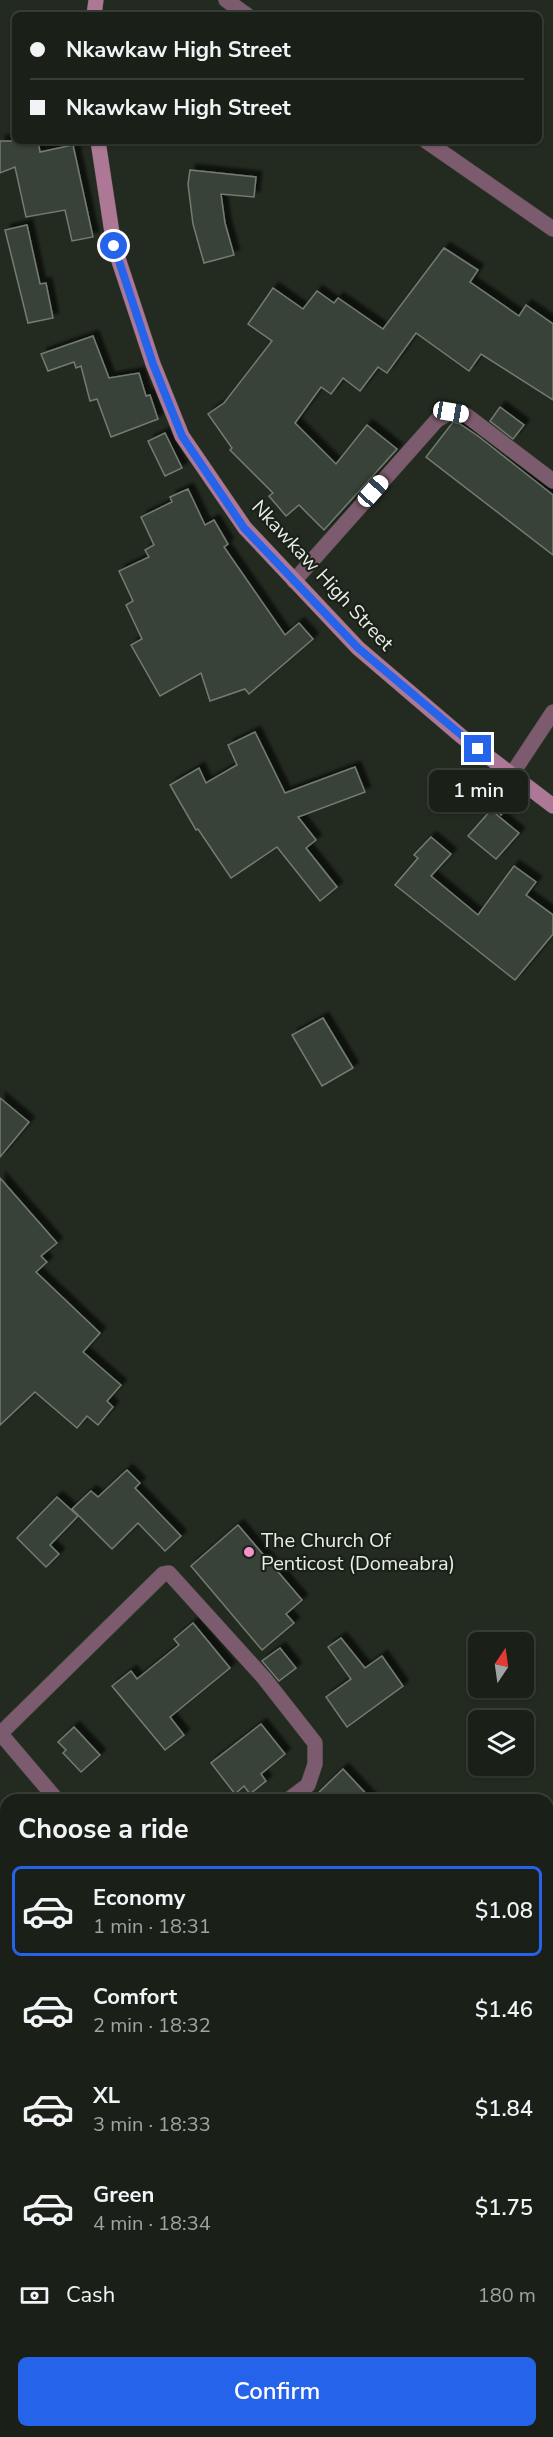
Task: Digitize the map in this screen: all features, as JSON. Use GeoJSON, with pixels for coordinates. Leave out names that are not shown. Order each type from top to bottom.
{"type":"FeatureCollection","features":[{"type":"Feature","properties":{"kind":"main road","name":"Nkawkaw High Street"},"geometry":{"type":"LineString","coordinates":[[98,144],[114,246],[153,364],[182,436],[244,528],[358,648],[461,736],[553,806]]}},
{"type":"Feature","properties":{"kind":"street"},"geometry":{"type":"LineString","coordinates":[[226,0],[243,12]]}},
{"type":"Feature","properties":{"kind":"street"},"geometry":{"type":"LineString","coordinates":[[430,144],[553,230]]}},
{"type":"Feature","properties":{"kind":"street"},"geometry":{"type":"LineString","coordinates":[[294,581],[437,420],[451,412],[466,415],[553,481]]}},
{"type":"Feature","properties":{"kind":"street"},"geometry":{"type":"LineString","coordinates":[[513,774],[553,712]]}},
{"type":"Feature","properties":{"kind":"street"},"geometry":{"type":"LineString","coordinates":[[52,1794],[0,1734],[163,1574],[169,1573],[264,1678],[315,1743],[315,1764],[308,1785],[296,1794]]}},
{"type":"Feature","properties":{"kind":"building"},"geometry":{"type":"Polygon","coordinates":[[[0,141],[12,141],[12,144],[39,144],[40,152],[73,145],[93,237],[72,241],[65,210],[26,217],[15,167],[0,173],[0,141]]]}},
{"type":"Feature","properties":{"kind":"building"},"geometry":{"type":"Polygon","coordinates":[[[190,170],[256,177],[254,197],[221,194],[225,223],[234,255],[204,263],[193,224],[188,184],[190,170]]]}},
{"type":"Feature","properties":{"kind":"building"},"geometry":{"type":"Polygon","coordinates":[[[27,225],[40,284],[46,283],[53,318],[28,323],[5,230],[27,225]]]}},
{"type":"Feature","properties":{"kind":"building"},"geometry":{"type":"Polygon","coordinates":[[[444,248],[478,270],[470,282],[519,316],[526,305],[553,324],[553,400],[481,354],[469,371],[416,333],[387,373],[378,367],[360,391],[343,378],[331,394],[321,387],[295,423],[336,464],[367,425],[397,449],[324,530],[299,505],[286,516],[269,496],[273,493],[230,450],[232,448],[208,414],[224,403],[272,341],[248,324],[273,288],[303,309],[317,291],[334,303],[338,298],[383,329],[444,248]]]}},
{"type":"Feature","properties":{"kind":"building"},"geometry":{"type":"Polygon","coordinates":[[[93,336],[109,378],[139,373],[146,396],[150,395],[158,419],[111,437],[97,399],[90,401],[81,366],[76,368],[74,362],[48,371],[41,354],[93,336]]]}},
{"type":"Feature","properties":{"kind":"building"},"geometry":{"type":"Polygon","coordinates":[[[500,407],[524,425],[513,439],[490,421],[500,407]]]}},
{"type":"Feature","properties":{"kind":"building"},"geometry":{"type":"Polygon","coordinates":[[[453,422],[478,436],[553,495],[553,555],[426,457],[453,422]]]}},
{"type":"Feature","properties":{"kind":"building"},"geometry":{"type":"Polygon","coordinates":[[[165,433],[182,468],[165,476],[148,441],[165,433]]]}},
{"type":"Feature","properties":{"kind":"building"},"geometry":{"type":"Polygon","coordinates":[[[188,489],[205,525],[214,520],[228,544],[224,547],[285,635],[299,623],[313,639],[249,694],[245,689],[210,701],[201,673],[160,696],[131,645],[142,639],[126,605],[133,601],[119,571],[149,557],[145,550],[154,545],[141,517],[172,502],[170,497],[188,489]]]}},
{"type":"Feature","properties":{"kind":"building"},"geometry":{"type":"Polygon","coordinates":[[[255,732],[285,793],[355,767],[365,792],[298,817],[316,840],[306,848],[337,887],[320,901],[277,847],[231,878],[198,829],[196,830],[170,785],[199,768],[206,783],[237,765],[228,745],[255,732]]]}},
{"type":"Feature","properties":{"kind":"building"},"geometry":{"type":"Polygon","coordinates":[[[495,781],[516,798],[501,815],[481,797],[495,781]]]}},
{"type":"Feature","properties":{"kind":"building"},"geometry":{"type":"Polygon","coordinates":[[[491,810],[519,833],[496,859],[468,836],[491,810]]]}},
{"type":"Feature","properties":{"kind":"building"},"geometry":{"type":"Polygon","coordinates":[[[431,837],[451,854],[431,876],[478,915],[514,866],[536,882],[526,895],[553,915],[553,934],[515,980],[395,885],[418,858],[414,855],[431,837]]]}},
{"type":"Feature","properties":{"kind":"building"},"geometry":{"type":"Polygon","coordinates":[[[323,1018],[353,1068],[322,1086],[292,1035],[323,1018]]]}},
{"type":"Feature","properties":{"kind":"building"},"geometry":{"type":"Polygon","coordinates":[[[0,1098],[29,1122],[0,1157],[0,1098]]]}},
{"type":"Feature","properties":{"kind":"building"},"geometry":{"type":"Polygon","coordinates":[[[0,1178],[57,1243],[41,1256],[47,1262],[36,1272],[100,1333],[83,1352],[121,1385],[107,1401],[113,1407],[98,1425],[87,1416],[77,1428],[35,1392],[0,1425],[0,1178]]]}},
{"type":"Feature","properties":{"kind":"building"},"geometry":{"type":"Polygon","coordinates":[[[127,1470],[140,1483],[135,1488],[181,1536],[165,1551],[138,1523],[112,1549],[72,1509],[91,1491],[98,1497],[127,1470]]]}},
{"type":"Feature","properties":{"kind":"building"},"geometry":{"type":"Polygon","coordinates":[[[57,1497],[78,1516],[50,1545],[59,1554],[46,1567],[17,1538],[57,1497]]]}},
{"type":"Feature","properties":{"kind":"building"},"geometry":{"type":"Polygon","coordinates":[[[238,1525],[302,1600],[286,1614],[294,1623],[262,1650],[191,1566],[238,1525]]]}},
{"type":"Feature","properties":{"kind":"building"},"geometry":{"type":"Polygon","coordinates":[[[193,1623],[230,1668],[170,1717],[184,1735],[165,1750],[112,1686],[131,1671],[137,1679],[179,1645],[174,1639],[193,1623]]]}},
{"type":"Feature","properties":{"kind":"building"},"geometry":{"type":"Polygon","coordinates":[[[341,1638],[365,1668],[382,1656],[403,1686],[347,1727],[326,1697],[351,1679],[328,1647],[341,1638]]]}},
{"type":"Feature","properties":{"kind":"building"},"geometry":{"type":"Polygon","coordinates":[[[280,1648],[296,1668],[279,1681],[262,1661],[280,1648]]]}},
{"type":"Feature","properties":{"kind":"building"},"geometry":{"type":"Polygon","coordinates":[[[261,1724],[285,1754],[261,1774],[266,1781],[250,1794],[244,1786],[235,1794],[211,1763],[261,1724]]]}},
{"type":"Feature","properties":{"kind":"building"},"geometry":{"type":"Polygon","coordinates":[[[74,1727],[100,1755],[81,1772],[63,1753],[66,1750],[58,1742],[74,1727]]]}},
{"type":"Feature","properties":{"kind":"building"},"geometry":{"type":"Polygon","coordinates":[[[343,1769],[366,1794],[317,1794],[343,1769]]]}},
{"type":"Feature","properties":{"kind":"place","name":"The Church Of Penticost (Domeabra)"},"geometry":{"type":"Point","coordinates":[249,1552]}},
{"type":"Feature","properties":{"kind":"route"},"geometry":{"type":"LineString","coordinates":[[114,246],[153,364],[182,436],[244,528],[358,648],[478,749]]}}]}
